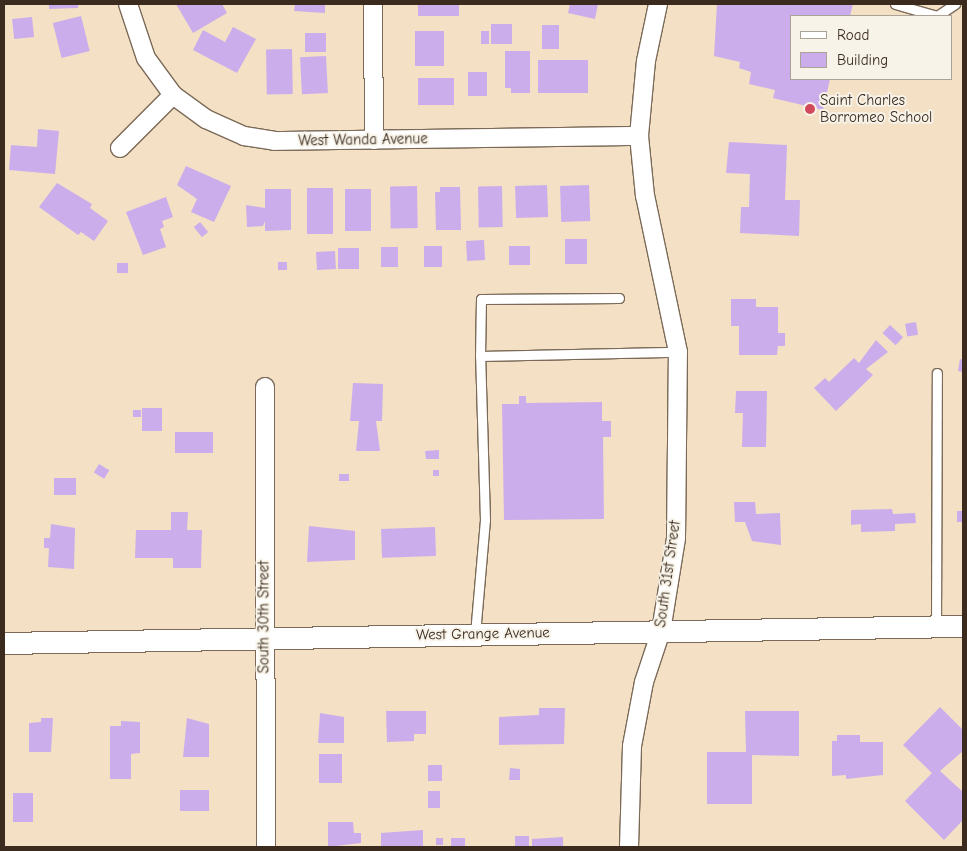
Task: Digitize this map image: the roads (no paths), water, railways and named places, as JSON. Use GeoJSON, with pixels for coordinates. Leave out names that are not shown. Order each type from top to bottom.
{"type":"FeatureCollection","features":[{"type":"Feature","properties":{"kind":"street","name":"West Wanda Avenue"},"geometry":{"type":"LineString","coordinates":[[128,4],[146,58],[173,95],[206,120],[244,136],[274,141],[639,136]]}},
{"type":"Feature","properties":{"kind":"street"},"geometry":{"type":"LineString","coordinates":[[373,4],[374,140]]}},
{"type":"Feature","properties":{"kind":"street","name":"South 31st Street"},"geometry":{"type":"LineString","coordinates":[[629,847],[632,746],[644,682],[661,631],[676,538],[678,352],[669,297],[645,196],[639,136],[646,61],[658,4]]}},
{"type":"Feature","properties":{"kind":"street"},"geometry":{"type":"LineString","coordinates":[[120,148],[173,95]]}},
{"type":"Feature","properties":{"kind":"street","name":"South 30th Street"},"geometry":{"type":"LineString","coordinates":[[265,387],[264,638],[266,847]]}},
{"type":"Feature","properties":{"kind":"street","name":"West Grange Avenue"},"geometry":{"type":"LineString","coordinates":[[4,643],[963,626]]}},
{"type":"Feature","properties":{"kind":"lane"},"geometry":{"type":"LineString","coordinates":[[895,4],[934,15]]}},
{"type":"Feature","properties":{"kind":"lane"},"geometry":{"type":"LineString","coordinates":[[938,15],[955,4]]}},
{"type":"Feature","properties":{"kind":"lane"},"geometry":{"type":"LineString","coordinates":[[475,634],[484,520],[480,356],[481,299],[619,298]]}},
{"type":"Feature","properties":{"kind":"lane"},"geometry":{"type":"LineString","coordinates":[[480,356],[678,352]]}},
{"type":"Feature","properties":{"kind":"lane"},"geometry":{"type":"LineString","coordinates":[[936,627],[937,373]]}},
{"type":"Feature","properties":{"kind":"place","name":"Saint Charles Borromeo School"},"geometry":{"type":"Point","coordinates":[810,109]}}]}
